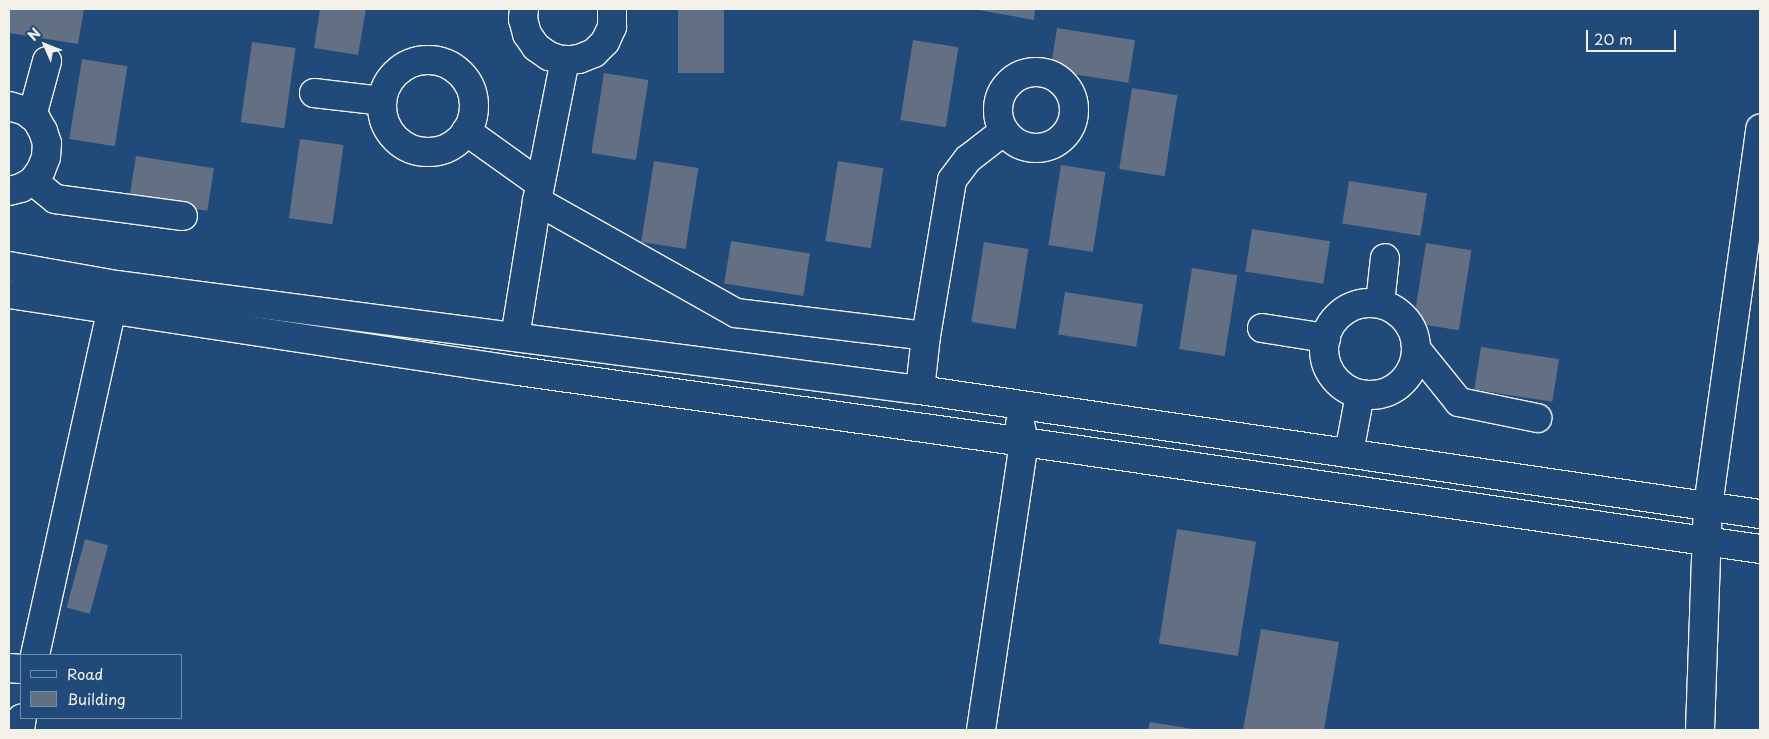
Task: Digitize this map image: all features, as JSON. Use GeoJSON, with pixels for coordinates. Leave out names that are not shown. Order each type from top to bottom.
{"type":"FeatureCollection","features":[{"type":"Feature","properties":{"kind":"lane"},"geometry":{"type":"LineString","coordinates":[[524,9],[523,19],[527,34],[536,47],[548,56],[564,60],[579,59],[594,52],[604,42],[612,28],[612,9]]}},
{"type":"Feature","properties":{"kind":"lane"},"geometry":{"type":"LineString","coordinates":[[430,60],[446,64],[459,72],[469,85],[473,100],[473,116],[466,131],[455,143],[441,150],[425,153],[409,149],[396,140],[386,127],[382,112],[382,101],[389,81],[400,69],[414,62],[430,60]]}},
{"type":"Feature","properties":{"kind":"lane"},"geometry":{"type":"LineString","coordinates":[[515,337],[539,192],[564,60]]}},
{"type":"Feature","properties":{"kind":"lane"},"geometry":{"type":"LineString","coordinates":[[21,186],[41,170],[46,157],[47,143],[44,131],[20,111],[47,62]]}},
{"type":"Feature","properties":{"kind":"lane"},"geometry":{"type":"LineString","coordinates":[[314,93],[382,101]]}},
{"type":"Feature","properties":{"kind":"lane"},"geometry":{"type":"LineString","coordinates":[[1700,730],[1708,506],[1760,129]]}},
{"type":"Feature","properties":{"kind":"lane"},"geometry":{"type":"LineString","coordinates":[[466,131],[539,192],[736,313],[926,336]]}},
{"type":"Feature","properties":{"kind":"lane"},"geometry":{"type":"LineString","coordinates":[[920,390],[926,336],[952,180],[968,159],[1004,131]]}},
{"type":"Feature","properties":{"kind":"lane"},"geometry":{"type":"LineString","coordinates":[[21,186],[55,199],[184,216]]}},
{"type":"Feature","properties":{"kind":"lane"},"geometry":{"type":"LineString","coordinates":[[1380,303],[1385,258]]}},
{"type":"Feature","properties":{"kind":"lane"},"geometry":{"type":"LineString","coordinates":[[9,266],[115,298],[508,370],[1024,442],[1760,549]]}},
{"type":"Feature","properties":{"kind":"lane"},"geometry":{"type":"LineString","coordinates":[[9,294],[115,298],[515,337],[920,390],[1760,514]]}},
{"type":"Feature","properties":{"kind":"lane"},"geometry":{"type":"LineString","coordinates":[[34,654],[115,298]]}},
{"type":"Feature","properties":{"kind":"lane"},"geometry":{"type":"LineString","coordinates":[[1364,302],[1380,303],[1395,309],[1407,320],[1415,334],[1417,350],[1414,364],[1407,377],[1396,387],[1383,393],[1360,394],[1341,385],[1331,375],[1325,361],[1326,338],[1328,330],[1336,317],[1349,308],[1364,302]]}},
{"type":"Feature","properties":{"kind":"lane"},"geometry":{"type":"LineString","coordinates":[[1262,328],[1326,338]]}},
{"type":"Feature","properties":{"kind":"lane"},"geometry":{"type":"LineString","coordinates":[[1417,350],[1459,402],[1537,418]]}},
{"type":"Feature","properties":{"kind":"lane"},"geometry":{"type":"LineString","coordinates":[[1349,454],[1360,394]]}},
{"type":"Feature","properties":{"kind":"lane"},"geometry":{"type":"LineString","coordinates":[[981,730],[1024,442],[1017,405]]}},
{"type":"Feature","properties":{"kind":"building"},"geometry":{"type":"Polygon","coordinates":[[[9,9],[84,9],[78,44],[9,33],[9,9]]]}},
{"type":"Feature","properties":{"kind":"building"},"geometry":{"type":"Polygon","coordinates":[[[320,9],[366,9],[358,55],[314,48],[320,9]]]}},
{"type":"Feature","properties":{"kind":"building"},"geometry":{"type":"Polygon","coordinates":[[[678,9],[724,9],[724,73],[678,73],[678,9]]]}},
{"type":"Feature","properties":{"kind":"building"},"geometry":{"type":"Polygon","coordinates":[[[973,9],[1035,9],[1034,20],[973,9]]]}},
{"type":"Feature","properties":{"kind":"building"},"geometry":{"type":"Polygon","coordinates":[[[1057,28],[1135,40],[1128,83],[1050,70],[1057,28]]]}},
{"type":"Feature","properties":{"kind":"building"},"geometry":{"type":"Polygon","coordinates":[[[913,40],[958,47],[946,127],[900,120],[913,40]]]}},
{"type":"Feature","properties":{"kind":"building"},"geometry":{"type":"Polygon","coordinates":[[[252,42],[296,48],[284,128],[241,122],[252,42]]]}},
{"type":"Feature","properties":{"kind":"building"},"geometry":{"type":"Polygon","coordinates":[[[82,59],[127,66],[115,146],[69,139],[82,59]]]}},
{"type":"Feature","properties":{"kind":"building"},"geometry":{"type":"Polygon","coordinates":[[[604,73],[648,80],[636,160],[591,153],[604,73]]]}},
{"type":"Feature","properties":{"kind":"building"},"geometry":{"type":"Polygon","coordinates":[[[1132,88],[1177,95],[1165,176],[1119,169],[1132,88]]]}},
{"type":"Feature","properties":{"kind":"building"},"geometry":{"type":"Polygon","coordinates":[[[300,139],[344,145],[332,224],[289,218],[300,139]]]}},
{"type":"Feature","properties":{"kind":"building"},"geometry":{"type":"Polygon","coordinates":[[[136,156],[214,168],[207,211],[129,198],[136,156]]]}},
{"type":"Feature","properties":{"kind":"building"},"geometry":{"type":"Polygon","coordinates":[[[654,161],[698,168],[686,249],[641,242],[654,161]]]}},
{"type":"Feature","properties":{"kind":"building"},"geometry":{"type":"Polygon","coordinates":[[[838,161],[883,168],[871,248],[825,241],[838,161]]]}},
{"type":"Feature","properties":{"kind":"building"},"geometry":{"type":"Polygon","coordinates":[[[1061,165],[1105,172],[1093,252],[1048,245],[1061,165]]]}},
{"type":"Feature","properties":{"kind":"building"},"geometry":{"type":"Polygon","coordinates":[[[1349,181],[1427,193],[1420,236],[1342,223],[1349,181]]]}},
{"type":"Feature","properties":{"kind":"building"},"geometry":{"type":"Polygon","coordinates":[[[1252,229],[1330,241],[1323,284],[1245,271],[1252,229]]]}},
{"type":"Feature","properties":{"kind":"building"},"geometry":{"type":"Polygon","coordinates":[[[731,241],[810,254],[803,296],[724,283],[731,241]]]}},
{"type":"Feature","properties":{"kind":"building"},"geometry":{"type":"Polygon","coordinates":[[[984,242],[1028,249],[1016,329],[971,322],[984,242]]]}},
{"type":"Feature","properties":{"kind":"building"},"geometry":{"type":"Polygon","coordinates":[[[1426,243],[1471,250],[1459,330],[1413,323],[1426,243]]]}},
{"type":"Feature","properties":{"kind":"building"},"geometry":{"type":"Polygon","coordinates":[[[1192,268],[1237,275],[1225,356],[1179,349],[1192,268]]]}},
{"type":"Feature","properties":{"kind":"building"},"geometry":{"type":"Polygon","coordinates":[[[1065,292],[1143,304],[1136,347],[1058,334],[1065,292]]]}},
{"type":"Feature","properties":{"kind":"building"},"geometry":{"type":"Polygon","coordinates":[[[1481,347],[1559,359],[1552,402],[1474,389],[1481,347]]]}},
{"type":"Feature","properties":{"kind":"building"},"geometry":{"type":"Polygon","coordinates":[[[1177,529],[1256,542],[1238,656],[1159,644],[1177,529]]]}},
{"type":"Feature","properties":{"kind":"building"},"geometry":{"type":"Polygon","coordinates":[[[85,539],[108,545],[90,614],[67,608],[85,539]]]}},
{"type":"Feature","properties":{"kind":"building"},"geometry":{"type":"Polygon","coordinates":[[[1261,629],[1339,642],[1324,730],[1243,730],[1261,629]]]}},
{"type":"Feature","properties":{"kind":"building"},"geometry":{"type":"Polygon","coordinates":[[[1150,722],[1193,729],[1193,730],[1148,730],[1150,722]]]}}]}
